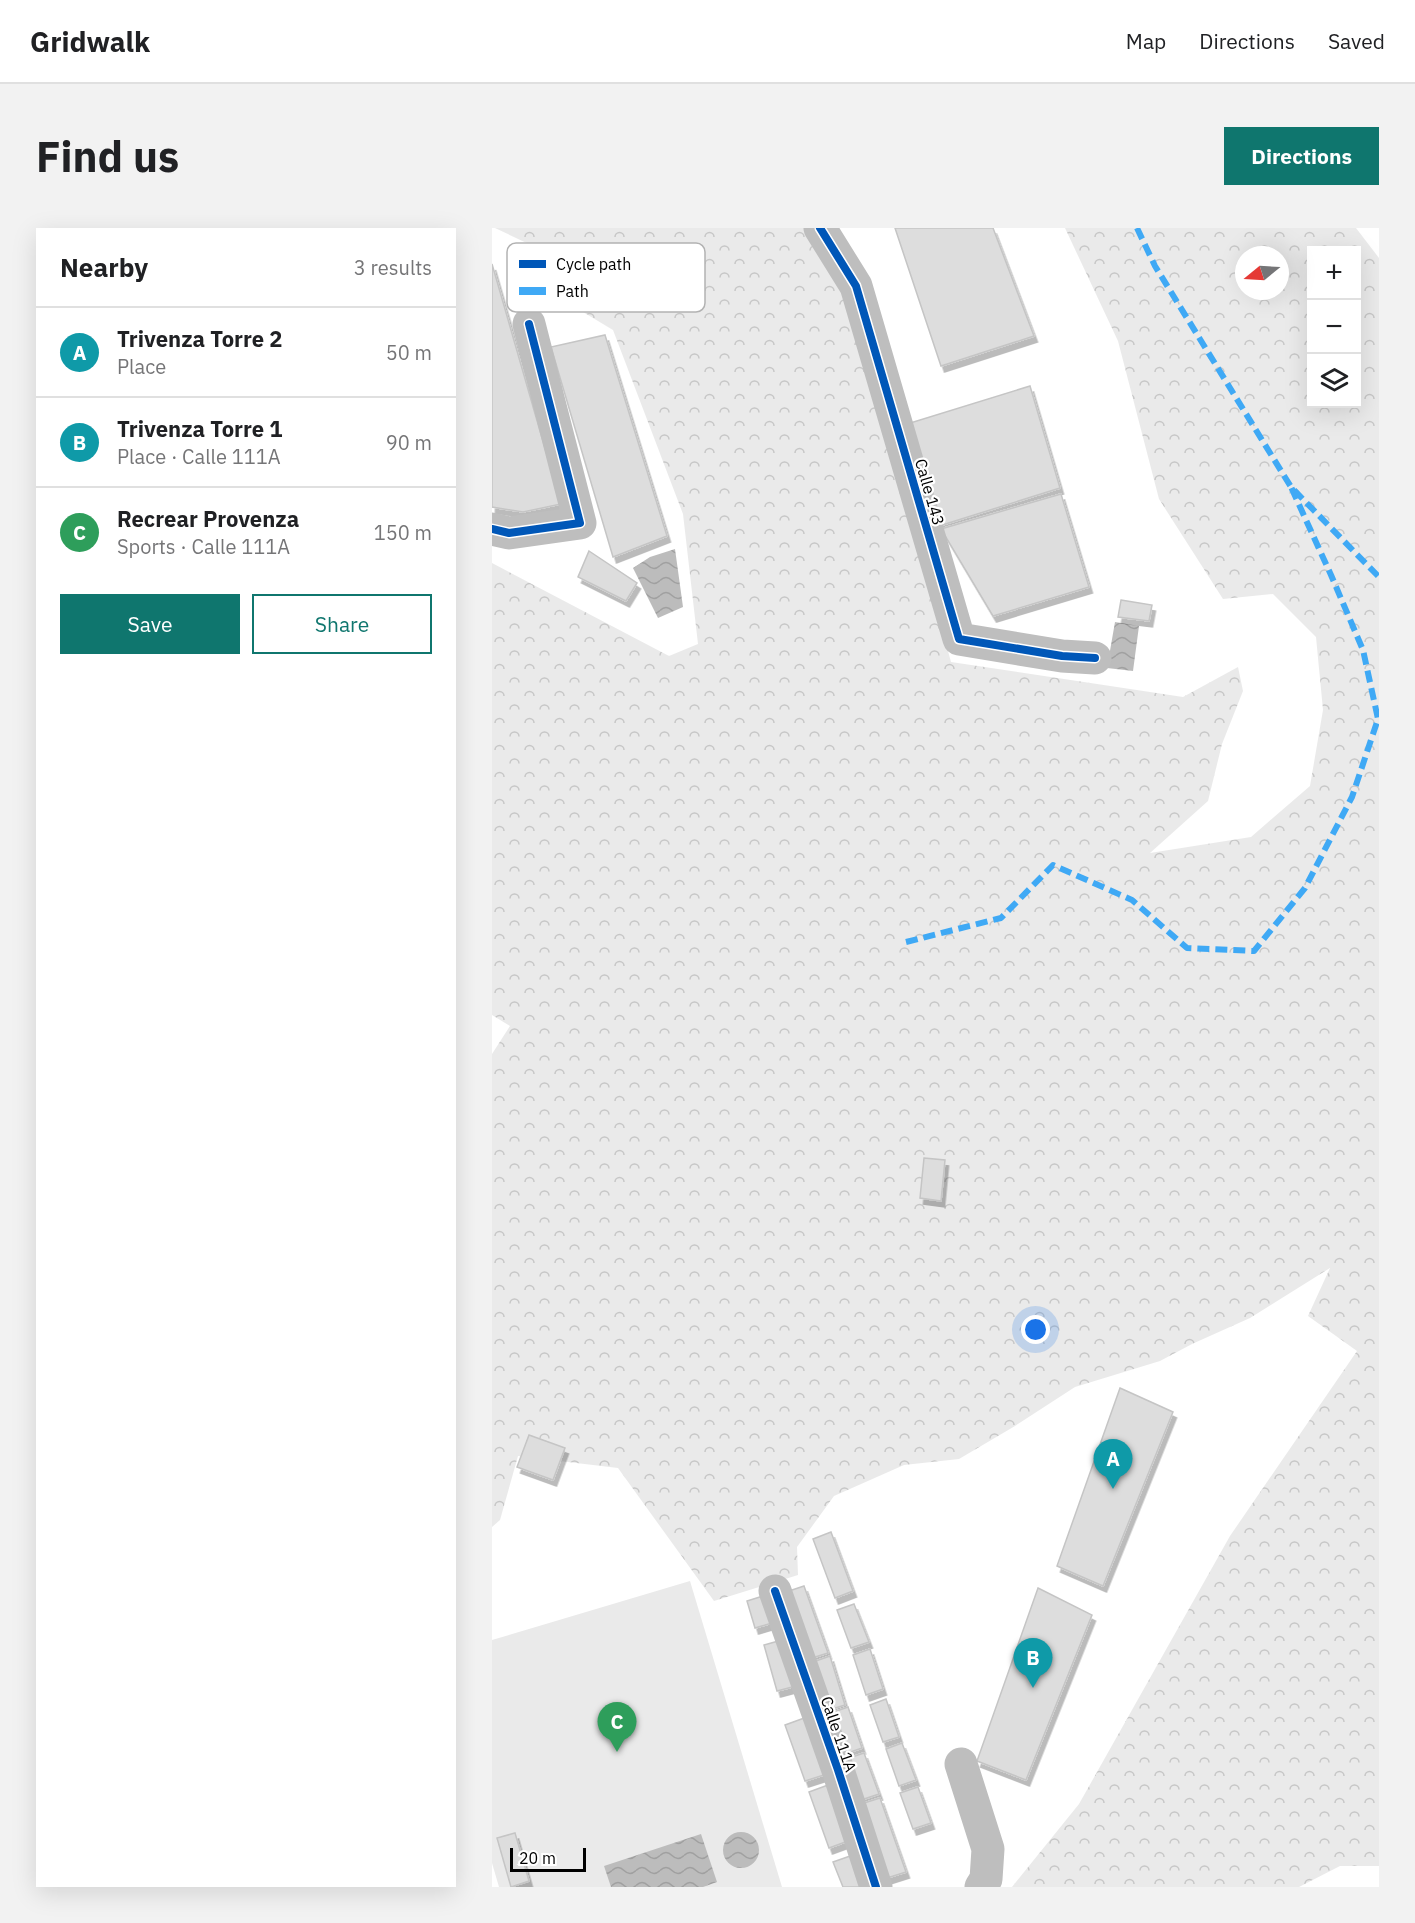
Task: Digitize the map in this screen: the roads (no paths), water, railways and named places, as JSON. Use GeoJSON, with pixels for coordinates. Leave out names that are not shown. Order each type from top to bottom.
{"type":"FeatureCollection","features":[{"type":"Feature","properties":{"kind":"street","name":"Calle 143"},"geometry":{"type":"LineString","coordinates":[[820,228],[856,286],[959,639],[1062,656],[1095,658]]}},
{"type":"Feature","properties":{"kind":"street"},"geometry":{"type":"LineString","coordinates":[[492,529],[509,533],[580,523],[529,324]]}},
{"type":"Feature","properties":{"kind":"street","name":"Calle 111A"},"geometry":{"type":"LineString","coordinates":[[775,1591],[838,1770],[876,1887]]}},
{"type":"Feature","properties":{"kind":"street"},"geometry":{"type":"LineString","coordinates":[[961,1764],[988,1849],[986,1879],[981,1887]]}},
{"type":"Feature","properties":{"kind":"water"},"geometry":{"type":"Polygon","coordinates":[[[675,549],[683,607],[658,618],[633,568],[650,557],[675,549]]]}},
{"type":"Feature","properties":{"kind":"water"},"geometry":{"type":"Polygon","coordinates":[[[1115,622],[1139,626],[1133,671],[1107,668],[1115,622]]]}},
{"type":"Feature","properties":{"kind":"water"},"geometry":{"type":"Polygon","coordinates":[[[741,1832],[754,1837],[759,1850],[754,1863],[741,1868],[728,1863],[723,1850],[728,1837],[741,1832]]]}},
{"type":"Feature","properties":{"kind":"water"},"geometry":{"type":"Polygon","coordinates":[[[701,1834],[717,1882],[703,1887],[611,1887],[604,1866],[701,1834]]]}},
{"type":"Feature","properties":{"kind":"place","name":"Trivenza Torre 2"},"geometry":{"type":"Point","coordinates":[1113,1489]}},
{"type":"Feature","properties":{"kind":"place","name":"Trivenza Torre 1"},"geometry":{"type":"Point","coordinates":[1033,1688]}},
{"type":"Feature","properties":{"kind":"place","name":"Recrear Provenza"},"geometry":{"type":"Point","coordinates":[617,1752]}}]}
